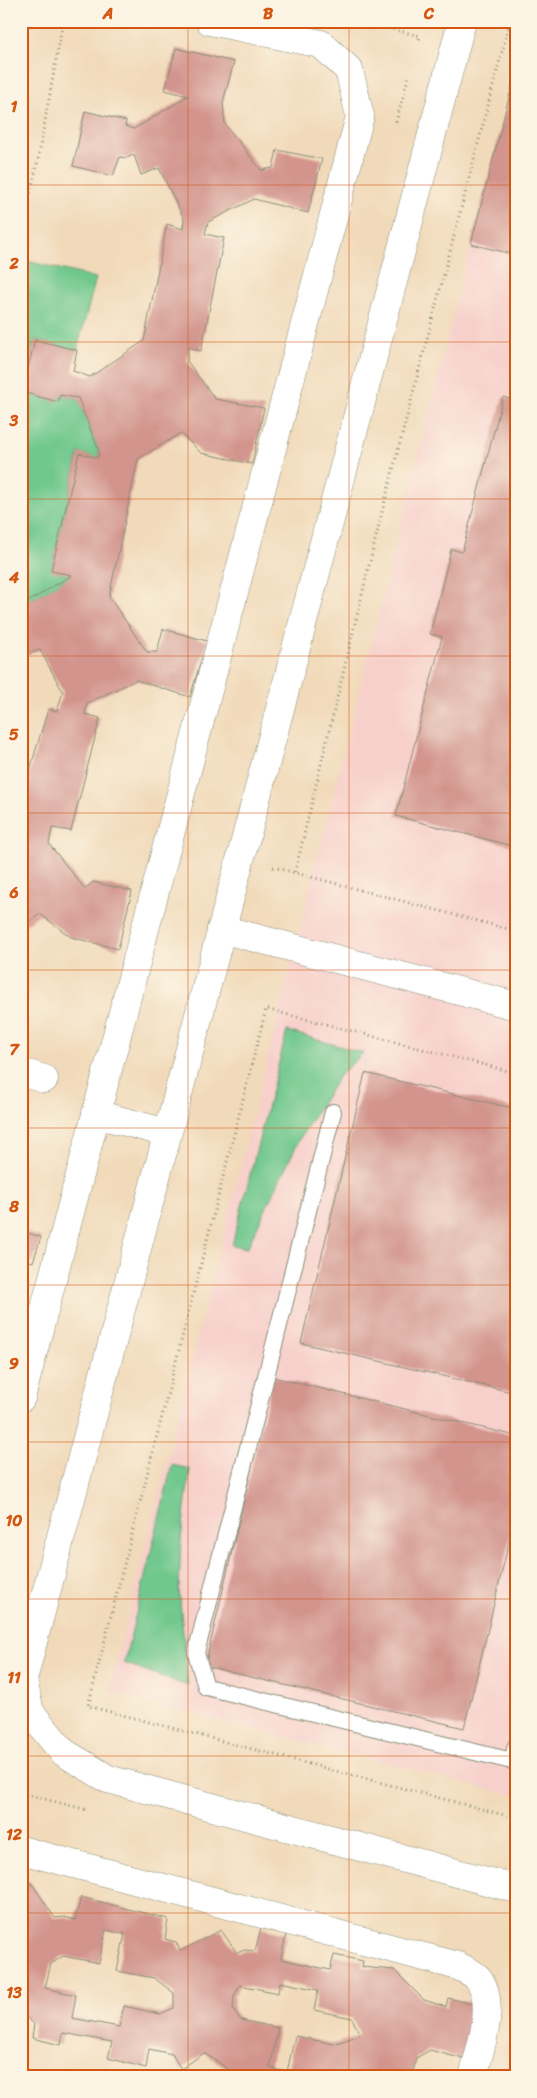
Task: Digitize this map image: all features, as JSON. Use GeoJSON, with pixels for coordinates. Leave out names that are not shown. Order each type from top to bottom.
{"type":"FeatureCollection","features":[{"type":"Feature","properties":{"kind":"street"},"geometry":{"type":"LineString","coordinates":[[21,1398],[360,116],[349,70],[321,44],[210,21]]}},
{"type":"Feature","properties":{"kind":"street"},"geometry":{"type":"LineString","coordinates":[[462,21],[220,929],[23,1680],[30,1712],[63,1752],[108,1779],[516,1889]]}},
{"type":"Feature","properties":{"kind":"street"},"geometry":{"type":"LineString","coordinates":[[220,929],[516,1006]]}},
{"type":"Feature","properties":{"kind":"street"},"geometry":{"type":"LineString","coordinates":[[96,1114],[167,1133]]}},
{"type":"Feature","properties":{"kind":"street"},"geometry":{"type":"LineString","coordinates":[[21,1850],[458,1966],[478,1977],[485,1994],[486,2019],[474,2077]]}},
{"type":"Feature","properties":{"kind":"lane"},"geometry":{"type":"LineString","coordinates":[[333,1112],[196,1653],[206,1687],[512,1761],[516,1746]]}},
{"type":"Feature","properties":{"kind":"path"},"geometry":{"type":"LineString","coordinates":[[21,232],[37,165],[63,21]]}},
{"type":"Feature","properties":{"kind":"path"},"geometry":{"type":"LineString","coordinates":[[359,21],[420,36]]}},
{"type":"Feature","properties":{"kind":"path"},"geometry":{"type":"LineString","coordinates":[[295,872],[382,512],[510,21]]}},
{"type":"Feature","properties":{"kind":"path"},"geometry":{"type":"LineString","coordinates":[[239,858],[516,931]]}},
{"type":"Feature","properties":{"kind":"path"},"geometry":{"type":"LineString","coordinates":[[516,1073],[266,1009],[88,1706],[516,1818]]}},
{"type":"Feature","properties":{"kind":"shaded area"},"geometry":{"type":"Polygon","coordinates":[[[516,72],[516,1796],[109,1692],[471,244],[516,72]]]}},
{"type":"Feature","properties":{"kind":"green space"},"geometry":{"type":"Polygon","coordinates":[[[27,261],[96,278],[77,350],[35,340],[22,391],[57,402],[60,395],[78,398],[99,451],[98,458],[79,453],[51,570],[72,575],[21,606],[21,286],[27,261]]]}},
{"type":"Feature","properties":{"kind":"green space"},"geometry":{"type":"Polygon","coordinates":[[[287,1031],[363,1053],[339,1076],[300,1138],[247,1248],[232,1245],[287,1031]]]}},
{"type":"Feature","properties":{"kind":"green space"},"geometry":{"type":"Polygon","coordinates":[[[172,1465],[190,1469],[181,1540],[179,1590],[188,1686],[124,1663],[172,1465]]]}},
{"type":"Feature","properties":{"kind":"building"},"geometry":{"type":"Polygon","coordinates":[[[176,48],[234,62],[223,102],[225,124],[261,170],[273,168],[277,150],[322,159],[308,213],[254,199],[208,222],[205,234],[224,238],[201,351],[189,347],[187,361],[215,399],[264,408],[252,464],[201,453],[181,433],[138,459],[109,597],[147,652],[157,652],[163,629],[207,641],[190,697],[136,680],[87,703],[85,714],[100,718],[71,831],[52,828],[49,844],[85,889],[93,882],[132,891],[118,949],[71,937],[40,914],[21,928],[21,800],[48,709],[57,711],[63,692],[40,650],[28,654],[21,643],[21,606],[72,575],[51,571],[79,453],[98,458],[99,451],[78,398],[60,395],[58,402],[22,392],[35,340],[77,350],[73,371],[90,377],[144,341],[167,224],[183,229],[184,219],[159,168],[141,175],[134,155],[126,158],[120,157],[113,176],[73,166],[85,111],[126,121],[125,126],[134,129],[188,96],[165,90],[176,48]]]}},
{"type":"Feature","properties":{"kind":"building"},"geometry":{"type":"Polygon","coordinates":[[[516,75],[516,255],[471,244],[516,75]]]}},
{"type":"Feature","properties":{"kind":"building"},"geometry":{"type":"Polygon","coordinates":[[[503,397],[516,401],[516,847],[396,816],[442,637],[430,634],[451,549],[462,552],[503,397]]]}},
{"type":"Feature","properties":{"kind":"building"},"geometry":{"type":"Polygon","coordinates":[[[365,1073],[516,1109],[516,1393],[301,1343],[365,1073]]]}},
{"type":"Feature","properties":{"kind":"building"},"geometry":{"type":"Polygon","coordinates":[[[21,1231],[41,1237],[33,1262],[21,1259],[21,1231]]]}},
{"type":"Feature","properties":{"kind":"building"},"geometry":{"type":"Polygon","coordinates":[[[273,1377],[516,1436],[516,1513],[464,1728],[205,1666],[273,1377]]]}},
{"type":"Feature","properties":{"kind":"building"},"geometry":{"type":"Polygon","coordinates":[[[30,1881],[55,1918],[64,1917],[75,1920],[81,1897],[168,1919],[165,1939],[176,1942],[180,1951],[221,1930],[237,1953],[245,1950],[255,1951],[261,1928],[286,1934],[281,1959],[330,1970],[334,1955],[363,1961],[362,1967],[394,1970],[424,2000],[446,2007],[448,1998],[478,2005],[467,2060],[430,2050],[416,2058],[412,2077],[226,2077],[228,2069],[204,2053],[181,2069],[172,2054],[149,2049],[146,2068],[108,2058],[112,2042],[63,2033],[61,2045],[32,2038],[34,2024],[21,2013],[21,1884],[30,1881]],[[106,1930],[99,1963],[63,1956],[51,1964],[45,1988],[76,1995],[72,2018],[119,2027],[124,2006],[160,2014],[174,2008],[174,1993],[154,1978],[117,1971],[125,1934],[106,1930]],[[280,1982],[278,1993],[240,1985],[234,1996],[233,2010],[241,2020],[278,2028],[270,2068],[287,2072],[295,2036],[334,2044],[360,2035],[352,2018],[314,2010],[318,1990],[280,1982]]]}}]}
